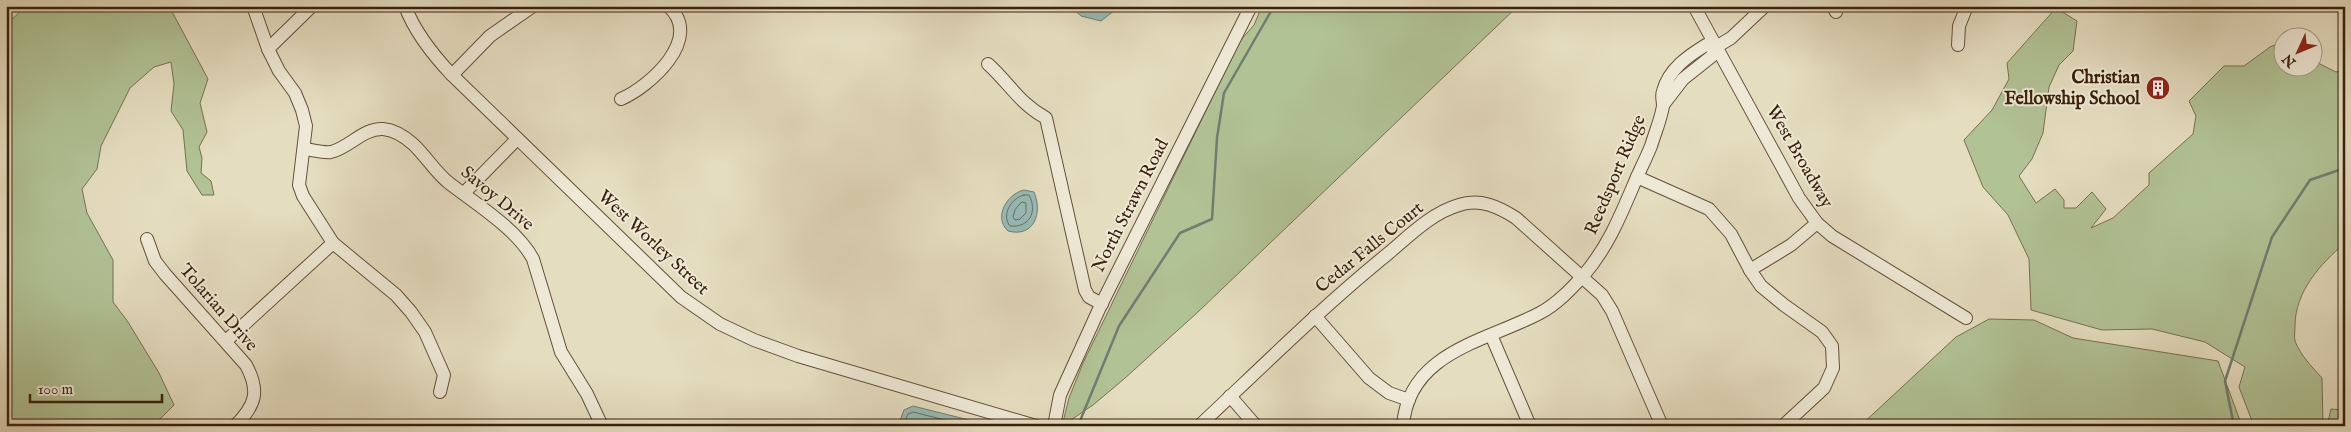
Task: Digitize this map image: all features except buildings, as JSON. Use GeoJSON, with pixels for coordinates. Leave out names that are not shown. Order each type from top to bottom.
{"type":"FeatureCollection","features":[{"type":"Feature","properties":{"kind":"street"},"geometry":{"type":"LineString","coordinates":[[254,6],[268,49],[279,71],[295,93],[302,110],[306,126],[305,149],[299,185],[303,196],[333,243],[396,295],[411,312],[431,344],[444,375],[440,392]]}},
{"type":"Feature","properties":{"kind":"street"},"geometry":{"type":"LineString","coordinates":[[268,49],[312,6]]}},
{"type":"Feature","properties":{"kind":"street","name":"West Worley Street"},"geometry":{"type":"LineString","coordinates":[[405,6],[411,21],[434,56],[452,75],[681,297],[720,324],[754,340],[798,356],[1036,426]]}},
{"type":"Feature","properties":{"kind":"street"},"geometry":{"type":"LineString","coordinates":[[452,75],[490,36],[533,6]]}},
{"type":"Feature","properties":{"kind":"street"},"geometry":{"type":"LineString","coordinates":[[621,99],[636,92],[653,78],[670,59],[677,47],[680,33],[678,20],[668,6]]}},
{"type":"Feature","properties":{"kind":"street","name":"North Strawn Road"},"geometry":{"type":"LineString","coordinates":[[1054,426],[1060,395],[1102,304],[1251,6]]}},
{"type":"Feature","properties":{"kind":"street","name":"West Broadway"},"geometry":{"type":"LineString","coordinates":[[1694,6],[1799,198],[1817,224],[1847,246],[1966,318]]}},
{"type":"Feature","properties":{"kind":"street","name":"Reedsport Ridge"},"geometry":{"type":"LineString","coordinates":[[1403,426],[1409,400],[1422,376],[1434,364],[1448,354],[1542,312],[1563,296],[1582,277],[1608,242],[1650,148],[1663,105],[1683,79],[1712,56],[1716,47],[1732,38],[1765,6]]}},
{"type":"Feature","properties":{"kind":"street"},"geometry":{"type":"LineString","coordinates":[[1958,45],[1959,26],[1967,6]]}},
{"type":"Feature","properties":{"kind":"street"},"geometry":{"type":"LineString","coordinates":[[988,64],[1006,80],[1019,99],[1033,111],[1046,118],[1084,290],[1089,297],[1102,304]]}},
{"type":"Feature","properties":{"kind":"street","name":"Savoy Drive"},"geometry":{"type":"LineString","coordinates":[[305,149],[330,152],[345,147],[365,133],[380,129],[396,132],[413,144],[448,183],[464,194],[527,248],[533,259],[561,352],[587,394],[602,426]]}},
{"type":"Feature","properties":{"kind":"street"},"geometry":{"type":"LineString","coordinates":[[464,194],[517,138]]}},
{"type":"Feature","properties":{"kind":"street"},"geometry":{"type":"LineString","coordinates":[[1637,177],[1709,209],[1731,234],[1750,270],[1761,286],[1822,332],[1832,346],[1834,368],[1824,388],[1783,426]]}},
{"type":"Feature","properties":{"kind":"street","name":"Cedar Falls Court"},"geometry":{"type":"LineString","coordinates":[[1199,426],[1315,316],[1426,222],[1459,204],[1474,202],[1501,208],[1516,218],[1602,295],[1612,311],[1662,426]]}},
{"type":"Feature","properties":{"kind":"street"},"geometry":{"type":"LineString","coordinates":[[1750,270],[1791,245],[1817,224]]}},
{"type":"Feature","properties":{"kind":"street","name":"Tolarian Drive"},"geometry":{"type":"LineString","coordinates":[[147,239],[155,261],[246,365],[255,389],[253,401],[247,414],[235,426]]}},
{"type":"Feature","properties":{"kind":"street"},"geometry":{"type":"LineString","coordinates":[[226,341],[333,243]]}},
{"type":"Feature","properties":{"kind":"street"},"geometry":{"type":"LineString","coordinates":[[1315,316],[1369,378],[1385,390],[1409,400]]}},
{"type":"Feature","properties":{"kind":"street"},"geometry":{"type":"LineString","coordinates":[[1491,335],[1530,426]]}},
{"type":"Feature","properties":{"kind":"street"},"geometry":{"type":"LineString","coordinates":[[1230,396],[1256,426]]}},
{"type":"Feature","properties":{"kind":"green space"},"geometry":{"type":"Polygon","coordinates":[[[26,6],[169,6],[208,79],[200,103],[207,132],[199,147],[202,158],[201,173],[211,181],[214,195],[202,195],[187,171],[183,130],[171,111],[174,84],[171,62],[154,67],[130,88],[101,146],[97,169],[82,189],[87,213],[113,260],[113,302],[128,322],[159,373],[174,405],[153,426],[6,426],[6,25],[26,6]]]}},
{"type":"Feature","properties":{"kind":"green space"},"geometry":{"type":"Polygon","coordinates":[[[1262,6],[1518,6],[1199,311],[1124,379],[1093,405],[1062,426],[1069,398],[1083,363],[1240,41],[1254,25],[1262,6]]]}},
{"type":"Feature","properties":{"kind":"green space"},"geometry":{"type":"Polygon","coordinates":[[[2056,8],[2077,21],[2073,51],[2059,65],[2049,87],[2043,133],[2032,159],[2019,176],[2036,203],[2055,189],[2064,200],[2064,208],[2076,208],[2092,192],[2106,209],[2091,228],[2113,218],[2149,185],[2149,173],[2193,134],[2196,116],[2189,101],[2224,66],[2244,66],[2274,45],[2274,78],[2324,78],[2324,66],[2336,72],[2341,71],[2345,64],[2345,243],[2318,270],[2304,290],[2296,314],[2295,326],[2295,339],[2300,352],[2322,378],[2323,426],[2254,426],[2239,387],[2245,367],[2205,342],[2152,329],[2102,330],[2031,310],[2029,259],[2008,215],[1983,187],[1964,140],[1992,110],[2009,79],[2007,63],[2056,8]]]}},
{"type":"Feature","properties":{"kind":"green space"},"geometry":{"type":"Polygon","coordinates":[[[1989,319],[2034,320],[2073,338],[2218,361],[2242,426],[1860,426],[1956,337],[1989,319]]]}},
{"type":"Feature","properties":{"kind":"green space"},"geometry":{"type":"Polygon","coordinates":[[[2331,409],[2345,410],[2345,426],[2327,426],[2331,409]]]}},
{"type":"Feature","properties":{"kind":"water"},"geometry":{"type":"Polygon","coordinates":[[[1070,6],[1119,7],[1101,21],[1081,16],[1070,6]]]}},
{"type":"Feature","properties":{"kind":"water"},"geometry":{"type":"Polygon","coordinates":[[[1024,190],[1034,192],[1037,200],[1037,215],[1030,227],[1024,231],[1008,231],[1002,219],[1004,207],[1012,196],[1024,190]]]}},
{"type":"Feature","properties":{"kind":"water"},"geometry":{"type":"Polygon","coordinates":[[[913,406],[969,420],[979,426],[898,426],[904,410],[913,406]]]}},
{"type":"Feature","properties":{"kind":"waterway"},"geometry":{"type":"LineString","coordinates":[[1075,426],[1080,421],[1119,326],[1180,233],[1212,219],[1217,138],[1224,93],[1270,13],[1276,6]]}},
{"type":"Feature","properties":{"kind":"waterway"},"geometry":{"type":"LineString","coordinates":[[2234,426],[2225,381],[2272,237],[2310,180],[2345,168]]}},
{"type":"Feature","properties":{"kind":"place","name":"Christian Fellowship School"},"geometry":{"type":"Point","coordinates":[2158,88]}}]}
